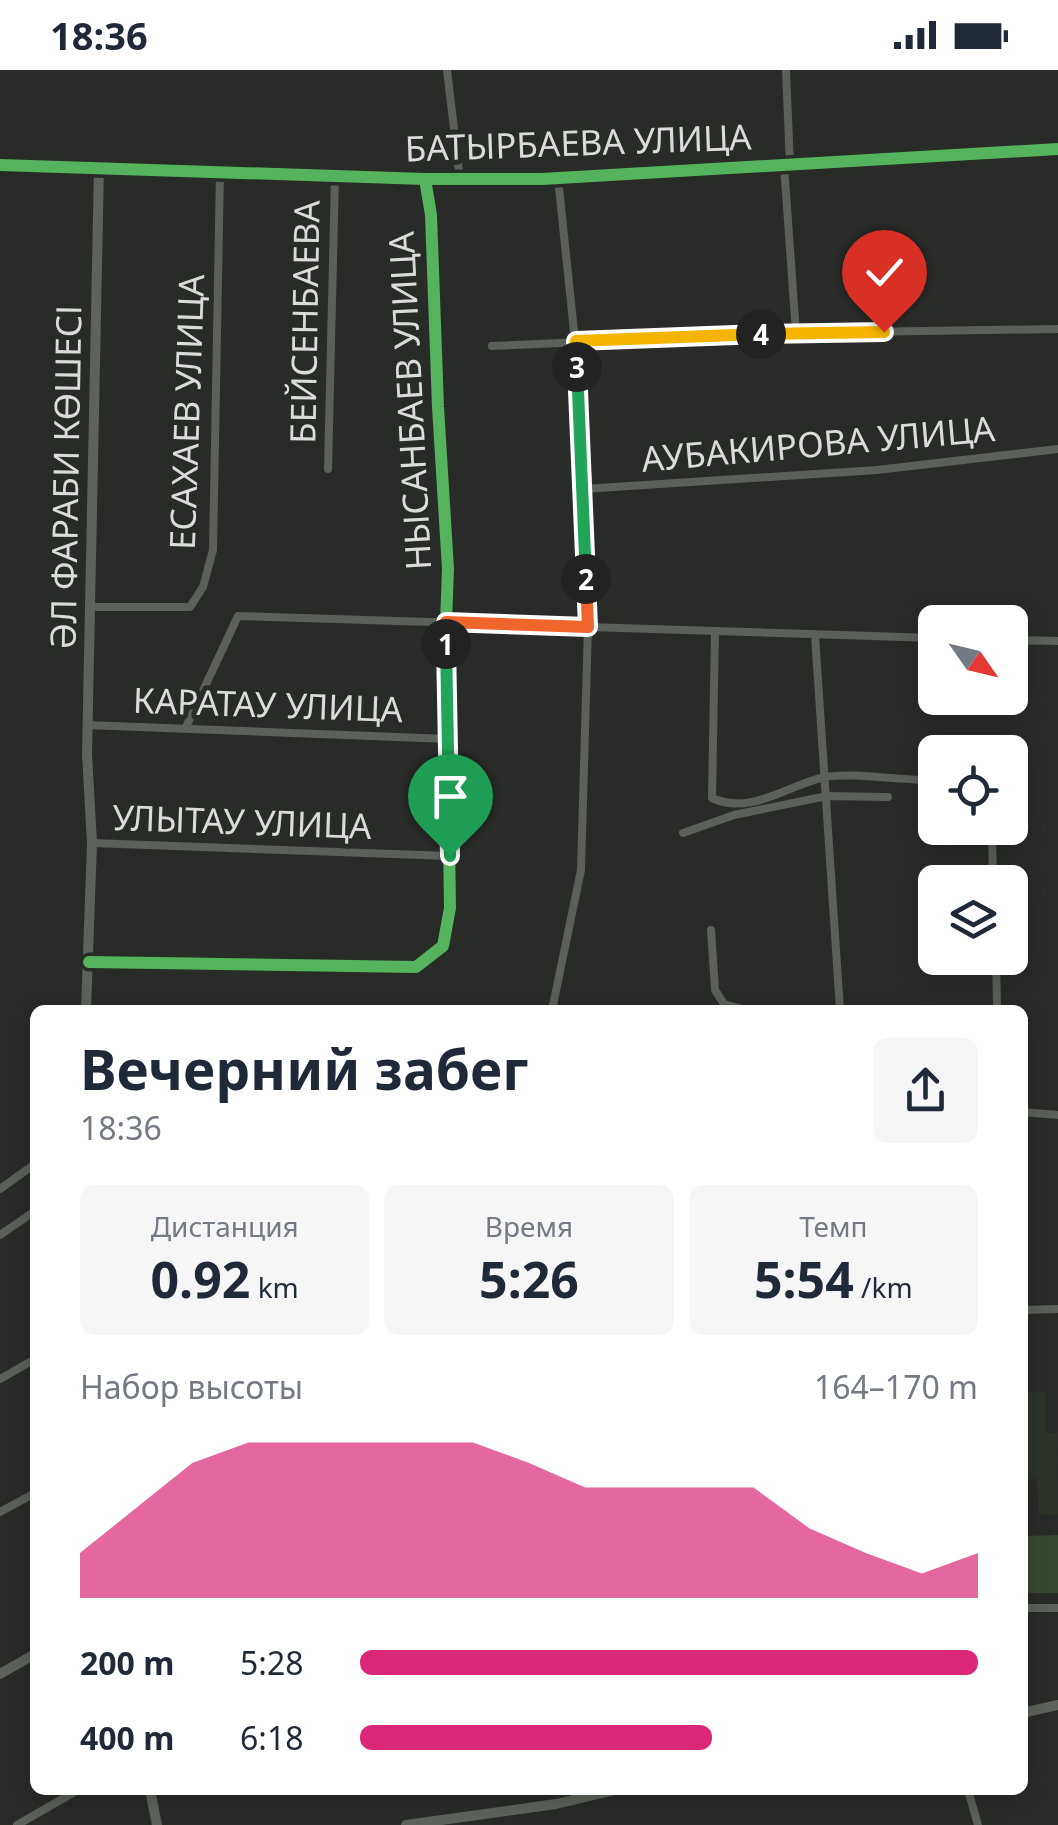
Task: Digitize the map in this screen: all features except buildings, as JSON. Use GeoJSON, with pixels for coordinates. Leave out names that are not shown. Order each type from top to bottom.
{"type":"FeatureCollection","features":[{"type":"Feature","properties":{"kind":"street"},"geometry":{"type":"LineString","coordinates":[[447,70],[460,179]]}},
{"type":"Feature","properties":{"kind":"street"},"geometry":{"type":"LineString","coordinates":[[786,70],[796,333]]}},
{"type":"Feature","properties":{"kind":"street","name":"БАТЫРБАЕВА УЛИЦА"},"geometry":{"type":"LineString","coordinates":[[99,168],[425,179],[558,178],[1058,149]]}},
{"type":"Feature","properties":{"kind":"street"},"geometry":{"type":"LineString","coordinates":[[0,165],[99,168]]}},
{"type":"Feature","properties":{"kind":"street","name":"ӘЛ ФАРАБИ КӨШЕСІ"},"geometry":{"type":"LineString","coordinates":[[92,843],[87,726],[99,168]]}},
{"type":"Feature","properties":{"kind":"street","name":"ЕСАХАЕВ УЛИЦА"},"geometry":{"type":"LineString","coordinates":[[89,606],[190,607],[203,586],[213,550],[220,172]]}},
{"type":"Feature","properties":{"kind":"street","name":"БЕЙСЕНБАЕВА"},"geometry":{"type":"LineString","coordinates":[[328,469],[334,176]]}},
{"type":"Feature","properties":{"kind":"street"},"geometry":{"type":"LineString","coordinates":[[553,1005],[581,870],[588,627],[576,341],[558,178]]}},
{"type":"Feature","properties":{"kind":"street","name":"НЫСАНБАЕВ УЛИЦА"},"geometry":{"type":"LineString","coordinates":[[89,962],[416,967],[443,946],[450,908],[448,569],[425,179]]}},
{"type":"Feature","properties":{"kind":"street"},"geometry":{"type":"LineString","coordinates":[[492,346],[796,333],[1058,329]]}},
{"type":"Feature","properties":{"kind":"street","name":"АУБАКИРОВА УЛИЦА"},"geometry":{"type":"LineString","coordinates":[[583,488],[877,470],[1058,449]]}},
{"type":"Feature","properties":{"kind":"street"},"geometry":{"type":"LineString","coordinates":[[186,727],[238,616],[918,638]]}},
{"type":"Feature","properties":{"kind":"street"},"geometry":{"type":"LineString","coordinates":[[715,632],[712,798],[728,805],[780,796],[826,777],[918,780]]}},
{"type":"Feature","properties":{"kind":"street"},"geometry":{"type":"LineString","coordinates":[[815,635],[840,1005]]}},
{"type":"Feature","properties":{"kind":"street"},"geometry":{"type":"LineString","coordinates":[[1028,640],[1058,641]]}},
{"type":"Feature","properties":{"kind":"street","name":"КАРАТАУ УЛИЦА"},"geometry":{"type":"LineString","coordinates":[[87,726],[448,738]]}},
{"type":"Feature","properties":{"kind":"street"},"geometry":{"type":"LineString","coordinates":[[682,833],[734,816],[827,796],[888,797]]}},
{"type":"Feature","properties":{"kind":"street"},"geometry":{"type":"LineString","coordinates":[[86,1005],[92,843]]}},
{"type":"Feature","properties":{"kind":"street","name":"УЛЫТАУ УЛИЦА"},"geometry":{"type":"LineString","coordinates":[[92,843],[450,856]]}},
{"type":"Feature","properties":{"kind":"street"},"geometry":{"type":"LineString","coordinates":[[711,930],[716,990],[728,1005]]}},
{"type":"Feature","properties":{"kind":"street"},"geometry":{"type":"LineString","coordinates":[[996,975],[997,1005]]}},
{"type":"Feature","properties":{"kind":"street"},"geometry":{"type":"LineString","coordinates":[[1028,1112],[1058,1115]]}},
{"type":"Feature","properties":{"kind":"street"},"geometry":{"type":"LineString","coordinates":[[0,1189],[30,1168]]}},
{"type":"Feature","properties":{"kind":"street"},"geometry":{"type":"LineString","coordinates":[[0,1235],[30,1214]]}},
{"type":"Feature","properties":{"kind":"street"},"geometry":{"type":"LineString","coordinates":[[1028,1310],[1058,1310]]}},
{"type":"Feature","properties":{"kind":"street"},"geometry":{"type":"LineString","coordinates":[[0,1380],[30,1362]]}},
{"type":"Feature","properties":{"kind":"street"},"geometry":{"type":"LineString","coordinates":[[0,1512],[30,1495]]}},
{"type":"Feature","properties":{"kind":"street"},"geometry":{"type":"LineString","coordinates":[[1028,1608],[1058,1608]]}},
{"type":"Feature","properties":{"kind":"street"},"geometry":{"type":"LineString","coordinates":[[0,1674],[30,1657]]}},
{"type":"Feature","properties":{"kind":"street"},"geometry":{"type":"LineString","coordinates":[[1028,1711],[1058,1705]]}},
{"type":"Feature","properties":{"kind":"street"},"geometry":{"type":"LineString","coordinates":[[17,1825],[69,1795]]}},
{"type":"Feature","properties":{"kind":"street"},"geometry":{"type":"LineString","coordinates":[[151,1795],[157,1825]]}},
{"type":"Feature","properties":{"kind":"street"},"geometry":{"type":"LineString","coordinates":[[555,1795],[556,1804]]}},
{"type":"Feature","properties":{"kind":"street"},"geometry":{"type":"LineString","coordinates":[[406,1825],[594,1795]]}},
{"type":"Feature","properties":{"kind":"street"},"geometry":{"type":"LineString","coordinates":[[969,1795],[978,1825]]}},
{"type":"Feature","properties":{"kind":"shaded area"},"geometry":{"type":"Polygon","coordinates":[[[1028,1392],[1045,1392],[1046,1433],[1057,1433],[1058,1514],[1039,1515],[1037,1479],[1028,1479],[1028,1392]]]}},
{"type":"Feature","properties":{"kind":"green space"},"geometry":{"type":"Polygon","coordinates":[[[1058,1535],[1058,1593],[1028,1593],[1028,1536],[1058,1535]]]}},
{"type":"Feature","properties":{"kind":"cycle path"},"geometry":{"type":"LineString","coordinates":[[0,165],[425,179],[542,179],[1058,149]]}},
{"type":"Feature","properties":{"kind":"cycle path"},"geometry":{"type":"LineString","coordinates":[[89,962],[416,967],[443,946],[450,908],[448,569],[431,215],[425,179]]}},
{"type":"Feature","properties":{"kind":"route"},"geometry":{"type":"LineString","coordinates":[[450,856],[446,622],[588,627],[576,341],[884,332]]}}]}
